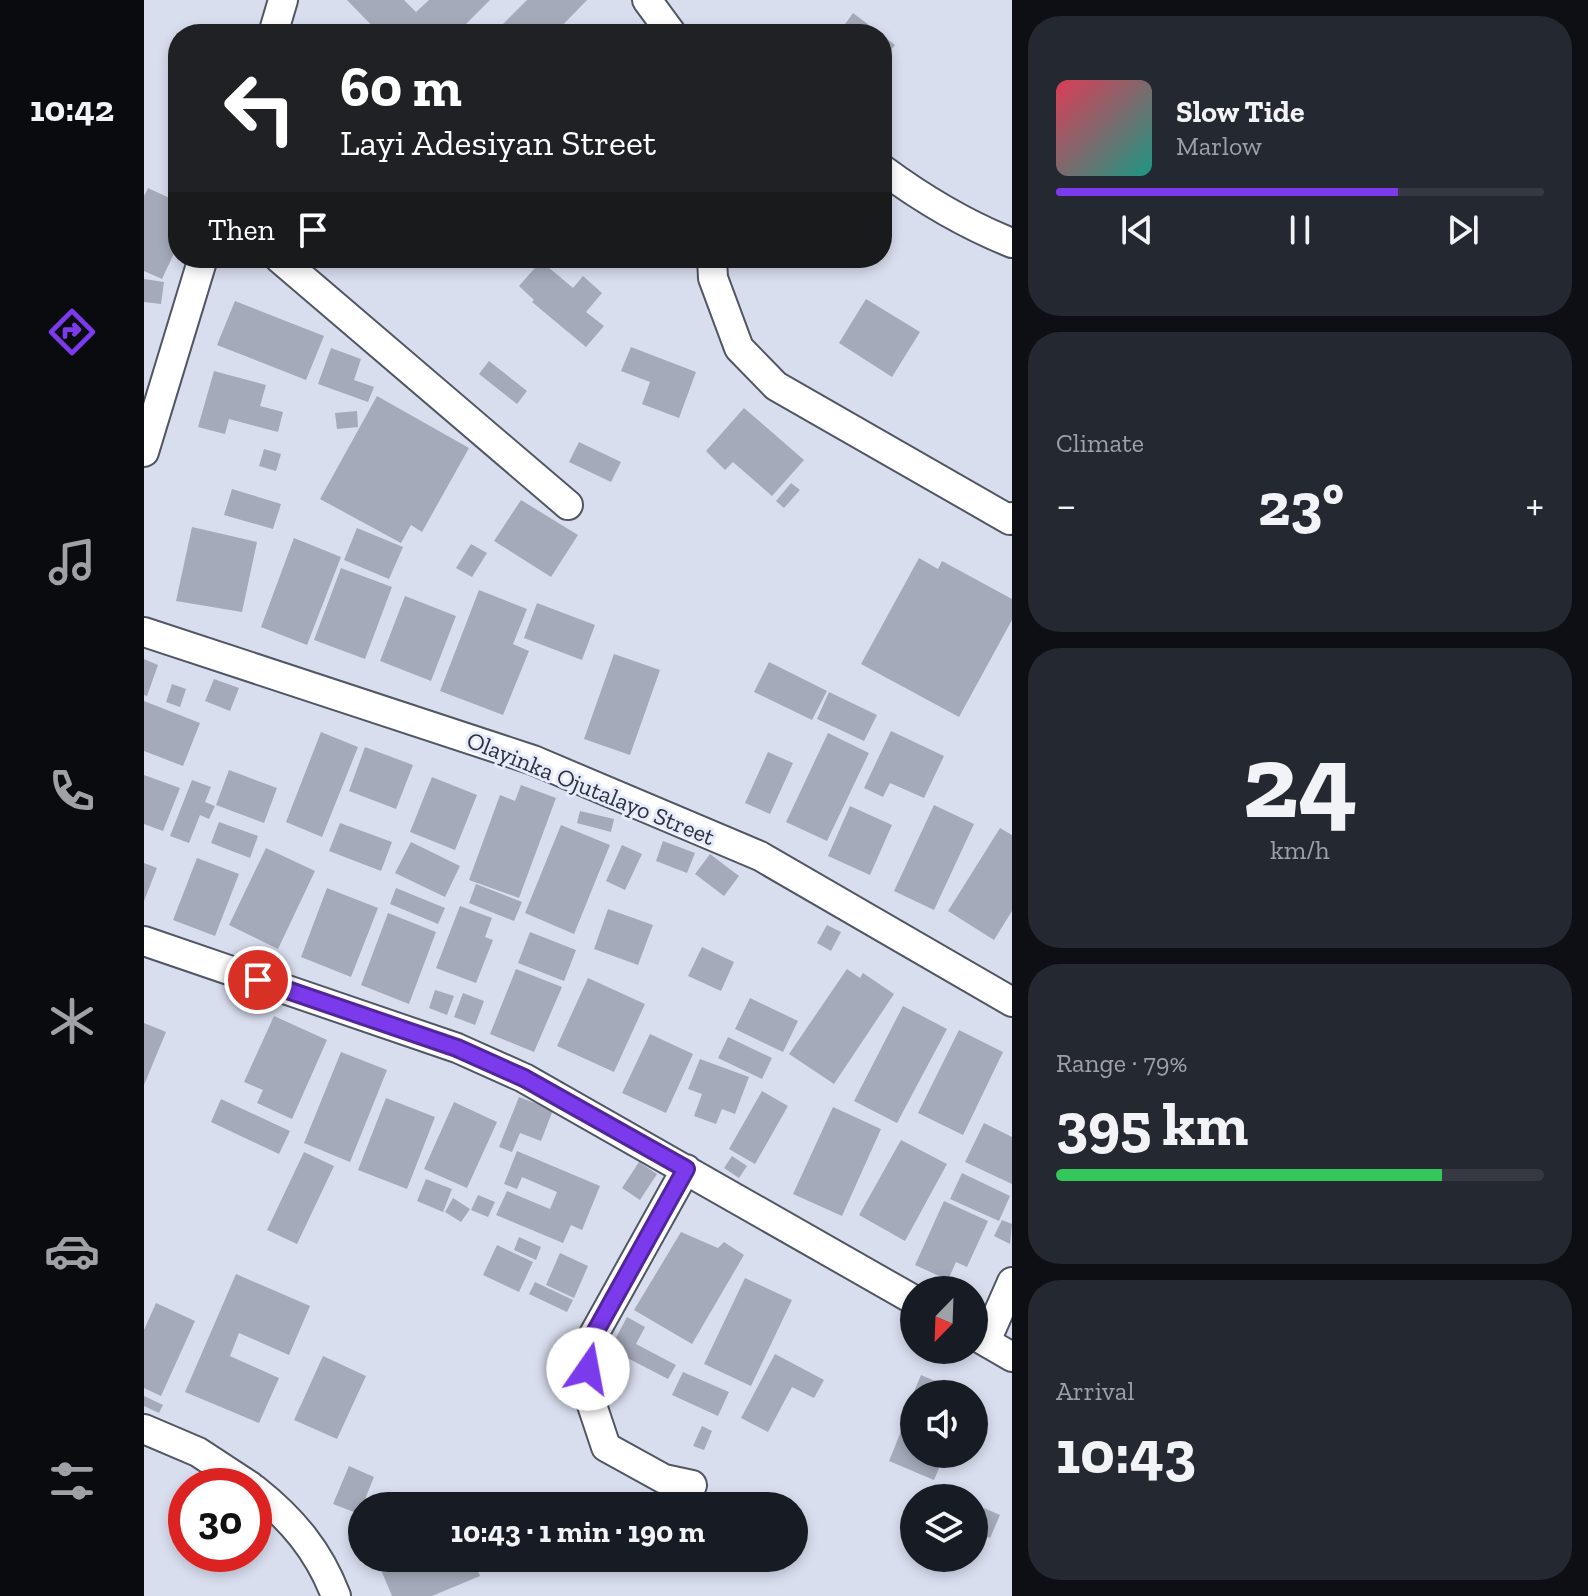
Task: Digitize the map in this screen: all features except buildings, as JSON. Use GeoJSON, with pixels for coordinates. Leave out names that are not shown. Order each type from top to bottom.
{"type":"FeatureCollection","features":[{"type":"Feature","properties":{"kind":"street"},"geometry":{"type":"LineString","coordinates":[[276,24],[283,0]]}},
{"type":"Feature","properties":{"kind":"street"},"geometry":{"type":"LineString","coordinates":[[647,0],[665,24]]}},
{"type":"Feature","properties":{"kind":"street"},"geometry":{"type":"LineString","coordinates":[[892,177],[923,200],[968,226],[1012,243]]}},
{"type":"Feature","properties":{"kind":"street"},"geometry":{"type":"LineString","coordinates":[[144,452],[200,268]]}},
{"type":"Feature","properties":{"kind":"street"},"geometry":{"type":"LineString","coordinates":[[291,268],[568,505]]}},
{"type":"Feature","properties":{"kind":"street"},"geometry":{"type":"LineString","coordinates":[[712,268],[713,278],[739,348],[776,386],[1011,519]]}},
{"type":"Feature","properties":{"kind":"street","name":"Olayinka Ojutalayo Street"},"geometry":{"type":"LineString","coordinates":[[144,632],[533,760],[760,856],[1012,1002]]}},
{"type":"Feature","properties":{"kind":"street"},"geometry":{"type":"LineString","coordinates":[[144,941],[457,1048],[524,1078],[900,1292]]}},
{"type":"Feature","properties":{"kind":"street"},"geometry":{"type":"LineString","coordinates":[[686,1169],[588,1345],[588,1393],[606,1447],[664,1479],[692,1485]]}},
{"type":"Feature","properties":{"kind":"street"},"geometry":{"type":"LineString","coordinates":[[988,1324],[1012,1282]]}},
{"type":"Feature","properties":{"kind":"street"},"geometry":{"type":"LineString","coordinates":[[988,1343],[1012,1357]]}},
{"type":"Feature","properties":{"kind":"street"},"geometry":{"type":"LineString","coordinates":[[144,1429],[198,1452],[222,1468]]}},
{"type":"Feature","properties":{"kind":"street"},"geometry":{"type":"LineString","coordinates":[[272,1507],[306,1538],[325,1566],[336,1596]]}},
{"type":"Feature","properties":{"kind":"route"},"geometry":{"type":"LineString","coordinates":[[258,980],[457,1048],[524,1078],[686,1169],[588,1345],[588,1369]]}}]}
